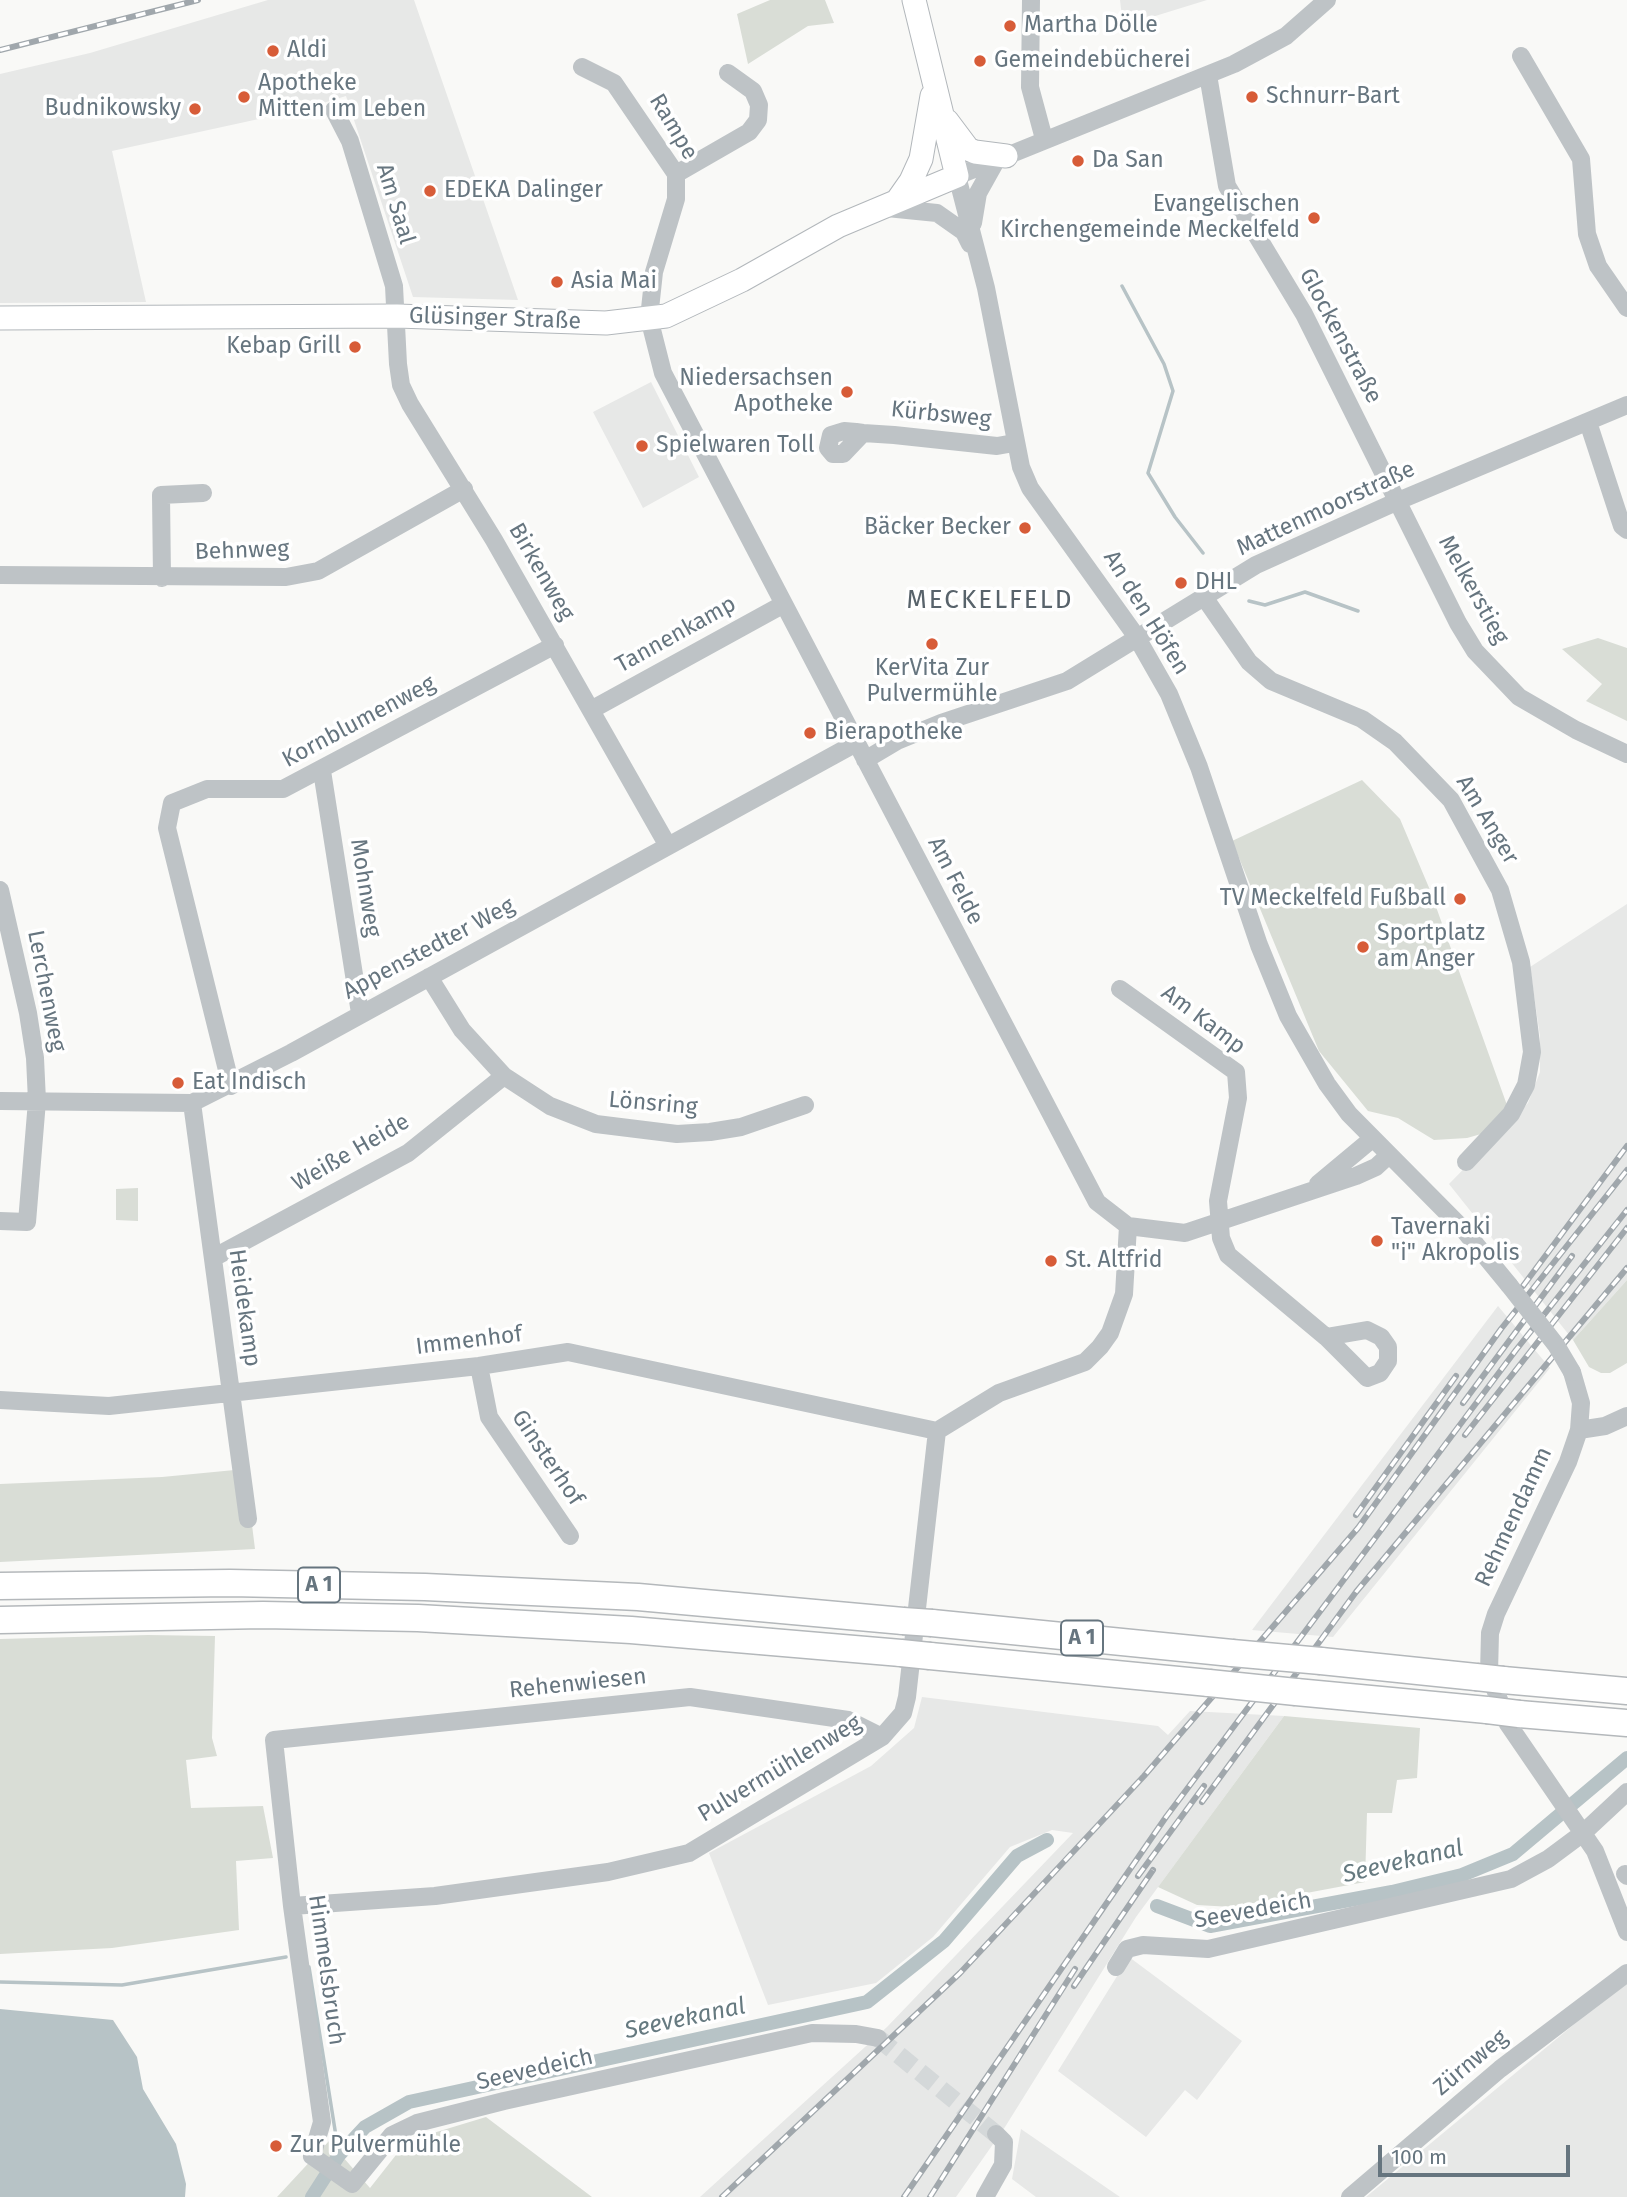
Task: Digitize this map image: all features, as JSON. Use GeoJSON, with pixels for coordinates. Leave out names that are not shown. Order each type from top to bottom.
{"type":"FeatureCollection","features":[{"type":"Feature","properties":{"kind":"highway","name":"A 1"},"geometry":{"type":"LineString","coordinates":[[0,1586],[230,1583],[425,1587],[638,1597],[903,1620],[1627,1691]]}},
{"type":"Feature","properties":{"kind":"highway","name":"A 1"},"geometry":{"type":"LineString","coordinates":[[0,1619],[235,1615],[418,1618],[631,1630],[901,1653],[1627,1723]]}},
{"type":"Feature","properties":{"kind":"main road"},"geometry":{"type":"LineString","coordinates":[[914,0],[957,176]]}},
{"type":"Feature","properties":{"kind":"main road"},"geometry":{"type":"LineString","coordinates":[[936,96],[968,149],[1002,157]]}},
{"type":"Feature","properties":{"kind":"main road"},"geometry":{"type":"LineString","coordinates":[[890,204],[921,159],[936,96]]}},
{"type":"Feature","properties":{"kind":"main road","name":"Glüsinger Straße"},"geometry":{"type":"LineString","coordinates":[[0,318],[397,316],[607,323],[666,316],[693,305],[827,231],[957,176]]}},
{"type":"Feature","properties":{"kind":"street"},"geometry":{"type":"LineString","coordinates":[[1031,0],[1030,87],[1044,139]]}},
{"type":"Feature","properties":{"kind":"street"},"geometry":{"type":"LineString","coordinates":[[957,176],[1208,75],[1286,36],[1327,0]]}},
{"type":"Feature","properties":{"kind":"street"},"geometry":{"type":"LineString","coordinates":[[1521,56],[1581,159],[1587,234],[1598,267],[1627,308]]}},
{"type":"Feature","properties":{"kind":"street","name":"Rampe"},"geometry":{"type":"LineString","coordinates":[[582,67],[614,83],[676,174],[676,199],[654,272],[649,318]]}},
{"type":"Feature","properties":{"kind":"street"},"geometry":{"type":"LineString","coordinates":[[676,174],[749,132],[758,120],[759,106],[753,91],[728,73]]}},
{"type":"Feature","properties":{"kind":"street","name":"Glockenstraße"},"geometry":{"type":"LineString","coordinates":[[1208,75],[1227,187],[1304,314],[1398,501]]}},
{"type":"Feature","properties":{"kind":"street","name":"Am Saal"},"geometry":{"type":"LineString","coordinates":[[334,110],[354,154],[394,286],[397,316]]}},
{"type":"Feature","properties":{"kind":"street"},"geometry":{"type":"LineString","coordinates":[[974,241],[978,193],[1002,157]]}},
{"type":"Feature","properties":{"kind":"street","name":"An den Höfen"},"geometry":{"type":"LineString","coordinates":[[957,176],[979,260],[1014,443],[1030,488],[1136,636],[1169,694],[1190,743],[1259,945],[1288,1016],[1327,1084],[1372,1139]]}},
{"type":"Feature","properties":{"kind":"street"},"geometry":{"type":"LineString","coordinates":[[890,204],[924,210],[950,220],[964,232],[979,260]]}},
{"type":"Feature","properties":{"kind":"street","name":"Birkenweg"},"geometry":{"type":"LineString","coordinates":[[397,316],[401,385],[410,404],[464,489],[668,846]]}},
{"type":"Feature","properties":{"kind":"street","name":"Am Felde"},"geometry":{"type":"LineString","coordinates":[[649,318],[663,373],[1091,1193],[1108,1213],[1128,1226]]}},
{"type":"Feature","properties":{"kind":"street","name":"Mattenmoorstraße"},"geometry":{"type":"LineString","coordinates":[[865,760],[897,741],[941,723],[1067,681],[1136,636],[1256,565],[1398,501],[1627,405]]}},
{"type":"Feature","properties":{"kind":"street"},"geometry":{"type":"LineString","coordinates":[[1588,422],[1622,526],[1627,530]]}},
{"type":"Feature","properties":{"kind":"street","name":"Kürbsweg"},"geometry":{"type":"LineString","coordinates":[[863,433],[997,446],[1014,443]]}},
{"type":"Feature","properties":{"kind":"street","name":"Behnweg"},"geometry":{"type":"LineString","coordinates":[[0,575],[286,577],[318,571],[464,489]]}},
{"type":"Feature","properties":{"kind":"street"},"geometry":{"type":"LineString","coordinates":[[162,578],[161,495],[202,494]]}},
{"type":"Feature","properties":{"kind":"street","name":"Melkerstieg"},"geometry":{"type":"LineString","coordinates":[[1398,501],[1458,623],[1475,651],[1495,674],[1519,697],[1576,730],[1627,754]]}},
{"type":"Feature","properties":{"kind":"street","name":"Am Anger"},"geometry":{"type":"LineString","coordinates":[[1204,597],[1249,662],[1271,681],[1362,719],[1405,751],[1451,800],[1500,890],[1521,962],[1532,1052],[1525,1085],[1511,1114],[1466,1162]]}},
{"type":"Feature","properties":{"kind":"street","name":"Tannenkamp"},"geometry":{"type":"LineString","coordinates":[[592,710],[783,604]]}},
{"type":"Feature","properties":{"kind":"street","name":"Kornblumenweg"},"geometry":{"type":"LineString","coordinates":[[231,1086],[167,828],[172,803],[207,789],[283,789],[322,771],[555,645]]}},
{"type":"Feature","properties":{"kind":"street","name":"Appenstedter Weg"},"geometry":{"type":"LineString","coordinates":[[0,1101],[192,1103],[231,1086],[856,743]]}},
{"type":"Feature","properties":{"kind":"street","name":"Mohnweg"},"geometry":{"type":"LineString","coordinates":[[322,771],[360,1013]]}},
{"type":"Feature","properties":{"kind":"street","name":"Lerchenweg"},"geometry":{"type":"LineString","coordinates":[[0,890],[28,1013],[37,1101],[27,1222],[0,1222]]}},
{"type":"Feature","properties":{"kind":"street","name":"Lönsring"},"geometry":{"type":"LineString","coordinates":[[429,977],[462,1030],[504,1076],[550,1106],[596,1124],[677,1134],[710,1132],[750,1124],[805,1105]]}},
{"type":"Feature","properties":{"kind":"street","name":"Am Kamp"},"geometry":{"type":"LineString","coordinates":[[1120,989],[1236,1072],[1238,1098],[1218,1201],[1219,1224]]}},
{"type":"Feature","properties":{"kind":"street","name":"Weiße Heide"},"geometry":{"type":"LineString","coordinates":[[213,1258],[408,1153],[504,1076]]}},
{"type":"Feature","properties":{"kind":"street","name":"Heidekamp"},"geometry":{"type":"LineString","coordinates":[[192,1103],[248,1519]]}},
{"type":"Feature","properties":{"kind":"street"},"geometry":{"type":"LineString","coordinates":[[1310,1191],[1372,1139]]}},
{"type":"Feature","properties":{"kind":"street","name":"Rehmendamm"},"geometry":{"type":"LineString","coordinates":[[1372,1139],[1463,1229],[1556,1345],[1572,1372],[1581,1403],[1579,1430],[1568,1462],[1496,1614],[1489,1649],[1489,1673],[1508,1724],[1583,1833],[1604,1870],[1627,1932]]}},
{"type":"Feature","properties":{"kind":"street"},"geometry":{"type":"LineString","coordinates":[[937,1431],[999,1393],[1085,1362],[1100,1347],[1110,1332],[1124,1294],[1128,1226],[1185,1233],[1219,1224],[1356,1176],[1376,1167],[1389,1155]]}},
{"type":"Feature","properties":{"kind":"street"},"geometry":{"type":"LineString","coordinates":[[1219,1224],[1228,1255],[1326,1336]]}},
{"type":"Feature","properties":{"kind":"street","name":"Immenhof"},"geometry":{"type":"LineString","coordinates":[[0,1400],[109,1406],[479,1366],[568,1352],[937,1431]]}},
{"type":"Feature","properties":{"kind":"street","name":"Ginsterhof"},"geometry":{"type":"LineString","coordinates":[[479,1366],[489,1417],[570,1536]]}},
{"type":"Feature","properties":{"kind":"street"},"geometry":{"type":"LineString","coordinates":[[1579,1430],[1605,1426],[1627,1416]]}},
{"type":"Feature","properties":{"kind":"street","name":"Pulvermühlenweg"},"geometry":{"type":"LineString","coordinates":[[292,1906],[449,1894],[608,1871],[689,1853],[882,1737],[903,1713],[907,1697],[937,1431]]}},
{"type":"Feature","properties":{"kind":"street","name":"Rehenwiesen"},"geometry":{"type":"LineString","coordinates":[[274,1740],[690,1697],[848,1720],[882,1737]]}},
{"type":"Feature","properties":{"kind":"street","name":"Himmelsbruch"},"geometry":{"type":"LineString","coordinates":[[274,1740],[292,1906],[322,2122],[312,2156],[346,2180]]}},
{"type":"Feature","properties":{"kind":"street","name":"Seevedeich"},"geometry":{"type":"LineString","coordinates":[[1116,1967],[1127,1949],[1143,1945],[1208,1949],[1511,1879],[1548,1859],[1583,1833],[1627,1792]]}},
{"type":"Feature","properties":{"kind":"street","name":"Zürnweg"},"geometry":{"type":"LineString","coordinates":[[1350,2197],[1500,2069],[1627,1973]]}},
{"type":"Feature","properties":{"kind":"street","name":"Seevedeich"},"geometry":{"type":"LineString","coordinates":[[346,2180],[392,2135],[417,2123],[504,2101],[812,2033],[856,2034],[878,2038]]}},
{"type":"Feature","properties":{"kind":"street"},"geometry":{"type":"LineString","coordinates":[[985,2197],[1003,2165],[1004,2143],[996,2134]]}},
{"type":"Feature","properties":{"kind":"shaded area"},"geometry":{"type":"Polygon","coordinates":[[[268,0],[414,0],[518,300],[413,297],[346,96],[300,110],[112,151],[146,302],[0,303],[0,74],[90,53],[268,0]]]}},
{"type":"Feature","properties":{"kind":"shaded area"},"geometry":{"type":"Polygon","coordinates":[[[770,0],[825,0],[834,23],[808,26],[748,64],[737,14],[770,0]]]}},
{"type":"Feature","properties":{"kind":"shaded area"},"geometry":{"type":"Polygon","coordinates":[[[1120,0],[1207,0],[1123,26],[1120,0]]]}},
{"type":"Feature","properties":{"kind":"shaded area"},"geometry":{"type":"Polygon","coordinates":[[[651,382],[699,477],[643,508],[593,412],[651,382]]]}},
{"type":"Feature","properties":{"kind":"shaded area"},"geometry":{"type":"Polygon","coordinates":[[[1598,638],[1627,648],[1627,721],[1586,701],[1602,684],[1562,649],[1598,638]]]}},
{"type":"Feature","properties":{"kind":"shaded area","name":"Sportplatz am Anger"},"geometry":{"type":"Polygon","coordinates":[[[1362,780],[1400,819],[1430,890],[1508,1108],[1488,1132],[1467,1138],[1434,1140],[1398,1118],[1368,1111],[1319,1051],[1232,841],[1362,780]]]}},
{"type":"Feature","properties":{"kind":"shaded area"},"geometry":{"type":"Polygon","coordinates":[[[1627,904],[1627,1280],[1573,1340],[1449,1184],[1528,1103],[1540,1072],[1540,1037],[1530,967],[1627,904]]]}},
{"type":"Feature","properties":{"kind":"shaded area"},"geometry":{"type":"Polygon","coordinates":[[[138,1188],[138,1221],[116,1220],[116,1189],[138,1188]]]}},
{"type":"Feature","properties":{"kind":"shaded area"},"geometry":{"type":"Polygon","coordinates":[[[1627,1280],[1627,1363],[1610,1373],[1601,1373],[1589,1367],[1573,1340],[1627,1280]]]}},
{"type":"Feature","properties":{"kind":"shaded area"},"geometry":{"type":"Polygon","coordinates":[[[1498,1306],[1550,1368],[1333,1637],[1252,1630],[1498,1306]]]}},
{"type":"Feature","properties":{"kind":"shaded area"},"geometry":{"type":"Polygon","coordinates":[[[245,1469],[255,1549],[0,1562],[0,1484],[162,1477],[245,1469]]]}},
{"type":"Feature","properties":{"kind":"shaded area"},"geometry":{"type":"Polygon","coordinates":[[[215,1636],[212,1738],[217,1756],[186,1760],[191,1808],[263,1806],[273,1858],[236,1861],[239,1930],[112,1948],[0,1954],[0,1639],[215,1636]]]}},
{"type":"Feature","properties":{"kind":"shaded area"},"geometry":{"type":"Polygon","coordinates":[[[922,1697],[1158,1726],[1168,1735],[1190,1711],[1284,1716],[1136,1917],[1005,2127],[956,2197],[700,2197],[887,2027],[1073,1833],[1052,1830],[1010,1847],[933,1937],[876,1983],[768,2005],[709,1853],[871,1766],[914,1728],[922,1697]]]}},
{"type":"Feature","properties":{"kind":"shaded area"},"geometry":{"type":"Polygon","coordinates":[[[1284,1716],[1420,1728],[1417,1778],[1397,1780],[1392,1813],[1367,1813],[1365,1882],[1232,1907],[1197,1905],[1158,1887],[1284,1716]]]}},
{"type":"Feature","properties":{"kind":"shaded area"},"geometry":{"type":"Polygon","coordinates":[[[1129,1957],[1242,2041],[1197,2100],[1185,2090],[1146,2137],[1058,2071],[1129,1957]]]}},
{"type":"Feature","properties":{"kind":"shaded area"},"geometry":{"type":"Polygon","coordinates":[[[1627,1980],[1627,2197],[1366,2197],[1560,2036],[1627,1980]]]}},
{"type":"Feature","properties":{"kind":"shaded area"},"geometry":{"type":"Polygon","coordinates":[[[0,2009],[113,2020],[137,2057],[143,2089],[176,2144],[186,2184],[185,2197],[0,2197],[0,2009]]]}},
{"type":"Feature","properties":{"kind":"shaded area"},"geometry":{"type":"Polygon","coordinates":[[[486,2117],[592,2197],[277,2197],[329,2141],[370,2188],[407,2141],[486,2117]]]}},
{"type":"Feature","properties":{"kind":"shaded area"},"geometry":{"type":"Polygon","coordinates":[[[1021,2129],[1120,2197],[1036,2197],[1012,2179],[1021,2129]]]}},
{"type":"Feature","properties":{"kind":"waterway"},"geometry":{"type":"LineString","coordinates":[[1122,286],[1164,364],[1173,391],[1148,473],[1175,517],[1203,553]]}},
{"type":"Feature","properties":{"kind":"waterway"},"geometry":{"type":"LineString","coordinates":[[1249,601],[1265,605],[1305,592],[1358,611]]}},
{"type":"Feature","properties":{"kind":"waterway","name":"Seevekanal"},"geometry":{"type":"LineString","coordinates":[[1157,1906],[1210,1926],[1392,1892],[1462,1875],[1513,1854],[1627,1758]]}},
{"type":"Feature","properties":{"kind":"waterway","name":"Seevekanal"},"geometry":{"type":"LineString","coordinates":[[312,2197],[339,2155],[365,2127],[409,2102],[867,2002],[944,1941],[1017,1856],[1047,1840]]}},
{"type":"Feature","properties":{"kind":"waterway"},"geometry":{"type":"LineString","coordinates":[[0,1982],[122,1985],[286,1957]]}},
{"type":"Feature","properties":{"kind":"waterway"},"geometry":{"type":"LineString","coordinates":[[309,1967],[339,2155]]}},
{"type":"Feature","properties":{"kind":"tunnel"},"geometry":{"type":"LineString","coordinates":[[878,2038],[996,2134]]}},
{"type":"Feature","properties":{"kind":"railway"},"geometry":{"type":"LineString","coordinates":[[0,50],[198,0]]}},
{"type":"Feature","properties":{"kind":"railway"},"geometry":{"type":"LineString","coordinates":[[1523,1286],[1627,1146]]}},
{"type":"Feature","properties":{"kind":"railway"},"geometry":{"type":"LineString","coordinates":[[722,2197],[960,1973],[1144,1776],[1358,1528],[1501,1329],[1627,1170]]}},
{"type":"Feature","properties":{"kind":"railway"},"geometry":{"type":"LineString","coordinates":[[904,2197],[1166,1817],[1516,1350],[1627,1210]]}},
{"type":"Feature","properties":{"kind":"railway"},"geometry":{"type":"LineString","coordinates":[[1465,1435],[1627,1228]]}},
{"type":"Feature","properties":{"kind":"railway"},"geometry":{"type":"LineString","coordinates":[[1463,1403],[1572,1256]]}},
{"type":"Feature","properties":{"kind":"railway"},"geometry":{"type":"LineString","coordinates":[[1202,1802],[1356,1592],[1627,1268]]}},
{"type":"Feature","properties":{"kind":"railway"},"geometry":{"type":"LineString","coordinates":[[1356,1515],[1456,1376]]}},
{"type":"Feature","properties":{"kind":"railway"},"geometry":{"type":"LineString","coordinates":[[1138,1876],[1204,1786]]}},
{"type":"Feature","properties":{"kind":"railway"},"geometry":{"type":"LineString","coordinates":[[1074,1986],[1153,1870]]}},
{"type":"Feature","properties":{"kind":"railway"},"geometry":{"type":"LineString","coordinates":[[930,2197],[1075,1969]]}},
{"type":"Feature","properties":{"kind":"place","name":"Martha Dölle"},"geometry":{"type":"Point","coordinates":[1010,26]}},
{"type":"Feature","properties":{"kind":"place","name":"Aldi"},"geometry":{"type":"Point","coordinates":[273,51]}},
{"type":"Feature","properties":{"kind":"place","name":"Gemeindebücherei"},"geometry":{"type":"Point","coordinates":[980,61]}},
{"type":"Feature","properties":{"kind":"place","name":"Apotheke Mitten im Leben"},"geometry":{"type":"Point","coordinates":[244,97]}},
{"type":"Feature","properties":{"kind":"place","name":"Schnurr-Bart"},"geometry":{"type":"Point","coordinates":[1252,97]}},
{"type":"Feature","properties":{"kind":"place","name":"Budnikowsky"},"geometry":{"type":"Point","coordinates":[195,109]}},
{"type":"Feature","properties":{"kind":"place","name":"Da San"},"geometry":{"type":"Point","coordinates":[1078,161]}},
{"type":"Feature","properties":{"kind":"place","name":"EDEKA Dalinger"},"geometry":{"type":"Point","coordinates":[430,191]}},
{"type":"Feature","properties":{"kind":"place","name":"Evangelischen Kirchengemeinde Meckelfeld"},"geometry":{"type":"Point","coordinates":[1314,218]}},
{"type":"Feature","properties":{"kind":"place","name":"Asia Mai"},"geometry":{"type":"Point","coordinates":[557,282]}},
{"type":"Feature","properties":{"kind":"place","name":"Kebap Grill"},"geometry":{"type":"Point","coordinates":[355,347]}},
{"type":"Feature","properties":{"kind":"place","name":"Niedersachsen Apotheke"},"geometry":{"type":"Point","coordinates":[847,392]}},
{"type":"Feature","properties":{"kind":"place","name":"Spielwaren Toll"},"geometry":{"type":"Point","coordinates":[642,446]}},
{"type":"Feature","properties":{"kind":"place","name":"Bäcker Becker"},"geometry":{"type":"Point","coordinates":[1025,528]}},
{"type":"Feature","properties":{"kind":"place","name":"DHL"},"geometry":{"type":"Point","coordinates":[1181,583]}},
{"type":"Feature","properties":{"kind":"place","name":"KerVita Zur Pulvermühle"},"geometry":{"type":"Point","coordinates":[932,644]}},
{"type":"Feature","properties":{"kind":"place","name":"Bierapotheke"},"geometry":{"type":"Point","coordinates":[810,733]}},
{"type":"Feature","properties":{"kind":"place","name":"TV Meckelfeld Fußball"},"geometry":{"type":"Point","coordinates":[1460,899]}},
{"type":"Feature","properties":{"kind":"place","name":"Sportplatz am Anger"},"geometry":{"type":"Point","coordinates":[1363,947]}},
{"type":"Feature","properties":{"kind":"place","name":"Eat Indisch"},"geometry":{"type":"Point","coordinates":[178,1083]}},
{"type":"Feature","properties":{"kind":"place","name":"Tavernaki \"i\" Akropolis"},"geometry":{"type":"Point","coordinates":[1377,1241]}},
{"type":"Feature","properties":{"kind":"place","name":"St. Altfrid"},"geometry":{"type":"Point","coordinates":[1051,1261]}},
{"type":"Feature","properties":{"kind":"place","name":"Zur Pulvermühle"},"geometry":{"type":"Point","coordinates":[276,2146]}},
{"type":"Feature","properties":{"kind":"district","name":"MECKELFELD"},"geometry":{"type":"Point","coordinates":[990,601]}}]}
